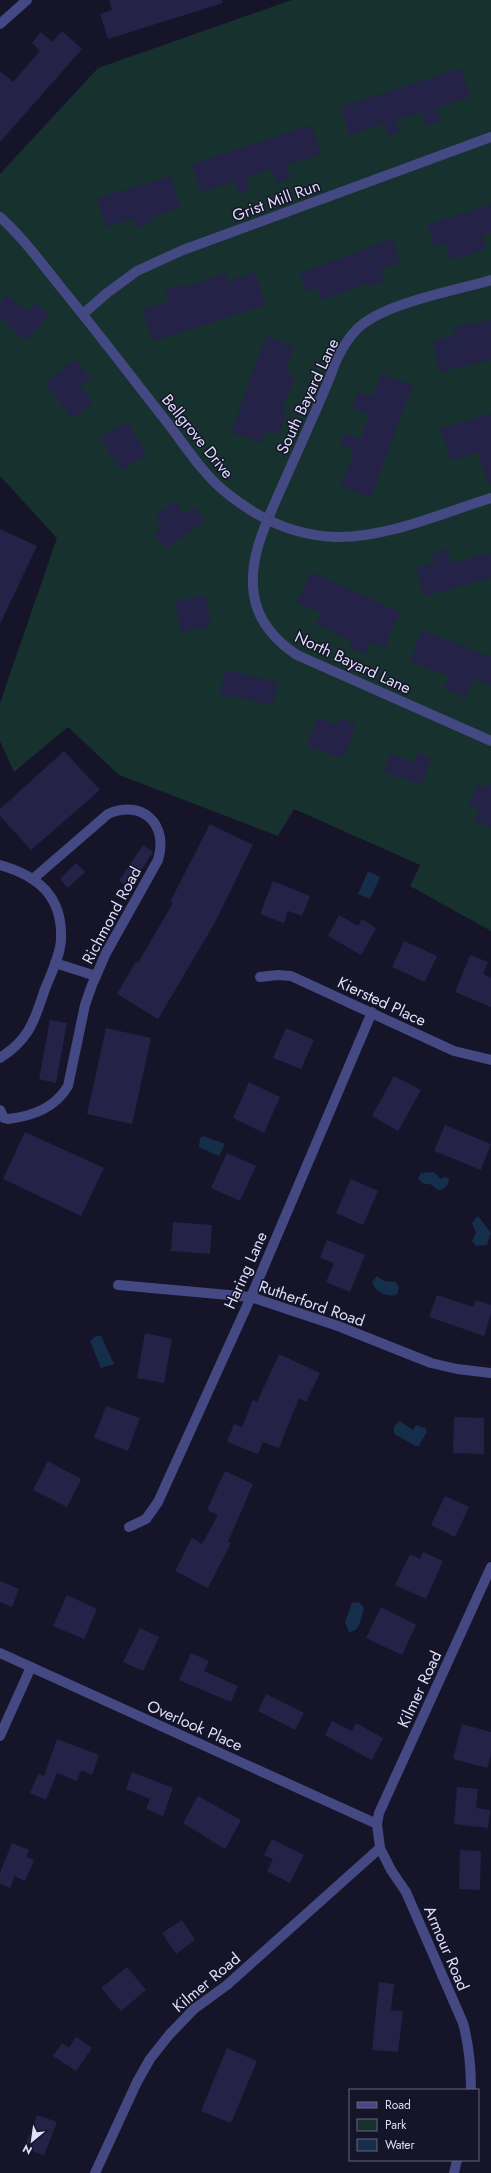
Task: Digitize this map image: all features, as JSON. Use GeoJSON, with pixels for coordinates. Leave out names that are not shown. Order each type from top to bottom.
{"type":"FeatureCollection","features":[{"type":"Feature","properties":{"kind":"street"},"geometry":{"type":"LineString","coordinates":[[0,24],[27,0]]}},
{"type":"Feature","properties":{"kind":"street","name":"Grist Mill Run"},"geometry":{"type":"LineString","coordinates":[[83,314],[107,293],[137,272],[183,250],[491,137]]}},
{"type":"Feature","properties":{"kind":"street","name":"Bellgrove Drive"},"geometry":{"type":"LineString","coordinates":[[0,217],[14,230],[83,314],[213,480],[246,508],[268,520],[308,533],[335,537],[356,536],[381,532],[491,498]]}},
{"type":"Feature","properties":{"kind":"street","name":"South Bayard Lane"},"geometry":{"type":"LineString","coordinates":[[268,520],[336,363],[344,346],[356,330],[371,318],[388,309],[491,280]]}},
{"type":"Feature","properties":{"kind":"street","name":"North Bayard Lane"},"geometry":{"type":"LineString","coordinates":[[268,520],[257,552],[253,579],[254,596],[266,625],[282,645],[297,655],[491,741]]}},
{"type":"Feature","properties":{"kind":"street","name":"Richmond Road"},"geometry":{"type":"LineString","coordinates":[[0,1110],[4,1118],[19,1118],[40,1111],[62,1097],[68,1086],[85,1005],[96,976],[106,953],[158,860],[161,849],[161,838],[158,828],[150,818],[142,812],[131,809],[119,810],[108,814],[34,878]]}},
{"type":"Feature","properties":{"kind":"street"},"geometry":{"type":"LineString","coordinates":[[0,865],[34,878],[52,898],[58,912],[61,941],[55,963],[31,1028],[16,1047],[0,1058]]}},
{"type":"Feature","properties":{"kind":"street"},"geometry":{"type":"LineString","coordinates":[[55,963],[96,976]]}},
{"type":"Feature","properties":{"kind":"street","name":"Kiersted Place"},"geometry":{"type":"LineString","coordinates":[[260,977],[278,975],[291,976],[454,1051],[491,1060]]}},
{"type":"Feature","properties":{"kind":"street","name":"Haring Lane"},"geometry":{"type":"LineString","coordinates":[[129,1527],[146,1519],[158,1502],[251,1297],[372,1012]]}},
{"type":"Feature","properties":{"kind":"street","name":"Rutherford Road"},"geometry":{"type":"LineString","coordinates":[[118,1285],[251,1297],[338,1326],[432,1364],[491,1373]]}},
{"type":"Feature","properties":{"kind":"street","name":"Kilmer Road"},"geometry":{"type":"LineString","coordinates":[[377,1824],[379,1813],[491,1567]]}},
{"type":"Feature","properties":{"kind":"street","name":"Overlook Place"},"geometry":{"type":"LineString","coordinates":[[0,1654],[377,1824]]}},
{"type":"Feature","properties":{"kind":"street"},"geometry":{"type":"LineString","coordinates":[[0,1736],[31,1667]]}},
{"type":"Feature","properties":{"kind":"street","name":"Armour Road"},"geometry":{"type":"LineString","coordinates":[[377,1824],[380,1848],[391,1870],[406,1892],[462,2023],[468,2042],[472,2067],[471,2089]]}},
{"type":"Feature","properties":{"kind":"street","name":"Kilmer Road"},"geometry":{"type":"LineString","coordinates":[[95,2173],[137,2082],[169,2034],[194,2009],[227,1985],[380,1848]]}},
{"type":"Feature","properties":{"kind":"street"},"geometry":{"type":"LineString","coordinates":[[454,2173],[457,2161]]}},
{"type":"Feature","properties":{"kind":"green space"},"geometry":{"type":"Polygon","coordinates":[[[292,0],[491,0],[491,931],[410,886],[420,865],[294,809],[278,836],[119,775],[68,727],[14,772],[0,741],[0,703],[57,538],[0,476],[0,174],[98,68],[292,0]]]}},
{"type":"Feature","properties":{"kind":"water"},"geometry":{"type":"Polygon","coordinates":[[[368,871],[380,877],[370,899],[358,894],[368,871]]]}},
{"type":"Feature","properties":{"kind":"water"},"geometry":{"type":"Polygon","coordinates":[[[203,1136],[225,1144],[219,1156],[199,1147],[200,1138],[203,1136]]]}},
{"type":"Feature","properties":{"kind":"water"},"geometry":{"type":"Polygon","coordinates":[[[434,1172],[441,1179],[445,1177],[449,1179],[448,1184],[443,1189],[438,1190],[430,1184],[424,1184],[418,1179],[421,1173],[434,1172]]]}},
{"type":"Feature","properties":{"kind":"water"},"geometry":{"type":"Polygon","coordinates":[[[478,1216],[491,1233],[487,1245],[476,1246],[472,1241],[476,1233],[472,1223],[478,1216]]]}},
{"type":"Feature","properties":{"kind":"water"},"geometry":{"type":"Polygon","coordinates":[[[377,1276],[384,1281],[396,1282],[399,1288],[397,1294],[390,1296],[378,1291],[372,1282],[377,1276]]]}},
{"type":"Feature","properties":{"kind":"water"},"geometry":{"type":"Polygon","coordinates":[[[96,1336],[101,1336],[114,1364],[101,1368],[90,1341],[96,1336]]]}},
{"type":"Feature","properties":{"kind":"water"},"geometry":{"type":"Polygon","coordinates":[[[400,1421],[413,1430],[416,1425],[425,1428],[427,1432],[418,1447],[394,1434],[394,1426],[400,1421]]]}},
{"type":"Feature","properties":{"kind":"water"},"geometry":{"type":"Polygon","coordinates":[[[359,1602],[364,1608],[360,1623],[356,1630],[349,1632],[345,1622],[352,1603],[359,1602]]]}},
{"type":"Feature","properties":{"kind":"building"},"geometry":{"type":"Polygon","coordinates":[[[109,0],[222,0],[223,3],[108,39],[100,14],[112,10],[109,0]]]}},
{"type":"Feature","properties":{"kind":"building"},"geometry":{"type":"Polygon","coordinates":[[[62,31],[82,49],[0,142],[0,71],[13,82],[40,51],[32,43],[41,32],[52,42],[62,31]]]}},
{"type":"Feature","properties":{"kind":"building"},"geometry":{"type":"Polygon","coordinates":[[[461,68],[470,97],[436,108],[441,121],[426,126],[422,112],[396,120],[400,132],[388,136],[384,124],[350,135],[341,107],[461,68]]]}},
{"type":"Feature","properties":{"kind":"building"},"geometry":{"type":"Polygon","coordinates":[[[311,125],[321,154],[287,165],[291,178],[277,183],[272,169],[247,177],[250,190],[239,193],[235,181],[201,192],[192,164],[311,125]]]}},
{"type":"Feature","properties":{"kind":"building"},"geometry":{"type":"Polygon","coordinates":[[[171,176],[180,208],[150,217],[151,223],[135,228],[132,219],[106,227],[97,198],[171,176]]]}},
{"type":"Feature","properties":{"kind":"building"},"geometry":{"type":"Polygon","coordinates":[[[491,205],[491,233],[482,235],[486,249],[451,260],[446,244],[435,247],[428,224],[491,205]]]}},
{"type":"Feature","properties":{"kind":"building"},"geometry":{"type":"Polygon","coordinates":[[[392,239],[400,262],[380,269],[384,281],[368,287],[367,284],[321,300],[317,288],[307,292],[300,273],[392,239]]]}},
{"type":"Feature","properties":{"kind":"building"},"geometry":{"type":"Polygon","coordinates":[[[255,272],[265,305],[153,341],[143,310],[169,301],[165,290],[184,284],[185,287],[226,273],[228,281],[255,272]]]}},
{"type":"Feature","properties":{"kind":"building"},"geometry":{"type":"Polygon","coordinates":[[[7,295],[27,312],[36,303],[49,315],[26,341],[0,318],[0,303],[7,295]]]}},
{"type":"Feature","properties":{"kind":"building"},"geometry":{"type":"Polygon","coordinates":[[[491,320],[491,360],[440,372],[433,341],[455,336],[453,327],[491,320]]]}},
{"type":"Feature","properties":{"kind":"building"},"geometry":{"type":"Polygon","coordinates":[[[266,336],[294,347],[285,372],[295,376],[282,412],[286,414],[279,434],[267,430],[262,443],[231,432],[266,336]]]}},
{"type":"Feature","properties":{"kind":"building"},"geometry":{"type":"Polygon","coordinates":[[[75,359],[90,378],[80,386],[93,402],[73,419],[45,384],[75,359]]]}},
{"type":"Feature","properties":{"kind":"building"},"geometry":{"type":"Polygon","coordinates":[[[381,374],[413,385],[371,497],[341,486],[354,450],[340,445],[345,433],[361,439],[370,414],[352,408],[358,392],[372,397],[381,374]]]}},
{"type":"Feature","properties":{"kind":"building"},"geometry":{"type":"Polygon","coordinates":[[[491,414],[491,484],[488,484],[478,452],[451,461],[441,428],[491,414]]]}},
{"type":"Feature","properties":{"kind":"building"},"geometry":{"type":"Polygon","coordinates":[[[127,422],[147,454],[121,471],[100,438],[127,422]]]}},
{"type":"Feature","properties":{"kind":"building"},"geometry":{"type":"Polygon","coordinates":[[[175,501],[184,514],[195,507],[205,521],[166,549],[154,533],[163,527],[155,516],[175,501]]]}},
{"type":"Feature","properties":{"kind":"building"},"geometry":{"type":"Polygon","coordinates":[[[0,529],[37,546],[0,624],[0,529]]]}},
{"type":"Feature","properties":{"kind":"building"},"geometry":{"type":"Polygon","coordinates":[[[448,549],[451,563],[491,553],[491,578],[424,596],[417,568],[435,563],[432,554],[448,549]]]}},
{"type":"Feature","properties":{"kind":"building"},"geometry":{"type":"Polygon","coordinates":[[[311,572],[400,612],[384,648],[370,642],[365,654],[349,647],[352,641],[316,624],[321,613],[297,602],[311,572]]]}},
{"type":"Feature","properties":{"kind":"building"},"geometry":{"type":"Polygon","coordinates":[[[205,595],[211,626],[181,632],[175,601],[205,595]]]}},
{"type":"Feature","properties":{"kind":"building"},"geometry":{"type":"Polygon","coordinates":[[[422,630],[491,657],[491,686],[473,679],[466,698],[444,689],[449,676],[410,661],[422,630]]]}},
{"type":"Feature","properties":{"kind":"building"},"geometry":{"type":"Polygon","coordinates":[[[225,670],[278,682],[273,705],[220,694],[225,670]]]}},
{"type":"Feature","properties":{"kind":"building"},"geometry":{"type":"Polygon","coordinates":[[[317,718],[338,725],[340,718],[356,723],[344,758],[307,746],[317,718]]]}},
{"type":"Feature","properties":{"kind":"building"},"geometry":{"type":"Polygon","coordinates":[[[64,751],[100,790],[31,850],[0,816],[0,809],[64,751]]]}},
{"type":"Feature","properties":{"kind":"building"},"geometry":{"type":"Polygon","coordinates":[[[417,753],[431,758],[422,785],[384,772],[390,754],[414,762],[417,753]]]}},
{"type":"Feature","properties":{"kind":"building"},"geometry":{"type":"Polygon","coordinates":[[[491,782],[491,828],[474,820],[479,809],[468,805],[478,784],[488,788],[491,782]]]}},
{"type":"Feature","properties":{"kind":"building"},"geometry":{"type":"Polygon","coordinates":[[[210,824],[253,845],[214,924],[158,1019],[117,994],[136,961],[138,963],[173,903],[170,902],[210,824]]]}},
{"type":"Feature","properties":{"kind":"building"},"geometry":{"type":"Polygon","coordinates":[[[143,845],[153,852],[130,888],[119,881],[143,845]]]}},
{"type":"Feature","properties":{"kind":"building"},"geometry":{"type":"Polygon","coordinates":[[[76,863],[85,872],[68,888],[60,879],[76,863]]]}},
{"type":"Feature","properties":{"kind":"building"},"geometry":{"type":"Polygon","coordinates":[[[273,881],[310,896],[302,916],[288,911],[284,923],[260,914],[273,881]]]}},
{"type":"Feature","properties":{"kind":"building"},"geometry":{"type":"Polygon","coordinates":[[[339,915],[358,926],[362,919],[376,928],[361,955],[328,936],[339,915]]]}},
{"type":"Feature","properties":{"kind":"building"},"geometry":{"type":"Polygon","coordinates":[[[404,941],[437,956],[425,982],[392,967],[404,941]]]}},
{"type":"Feature","properties":{"kind":"building"},"geometry":{"type":"Polygon","coordinates":[[[470,955],[488,962],[483,974],[491,978],[491,1007],[455,992],[470,955]]]}},
{"type":"Feature","properties":{"kind":"building"},"geometry":{"type":"Polygon","coordinates":[[[50,1020],[67,1023],[56,1083],[39,1079],[50,1020]]]}},
{"type":"Feature","properties":{"kind":"building"},"geometry":{"type":"Polygon","coordinates":[[[106,1028],[151,1038],[132,1124],[87,1114],[106,1028]]]}},
{"type":"Feature","properties":{"kind":"building"},"geometry":{"type":"Polygon","coordinates":[[[286,1028],[314,1040],[301,1069],[273,1058],[286,1028]]]}},
{"type":"Feature","properties":{"kind":"building"},"geometry":{"type":"Polygon","coordinates":[[[394,1076],[421,1090],[398,1131],[372,1116],[394,1076]]]}},
{"type":"Feature","properties":{"kind":"building"},"geometry":{"type":"Polygon","coordinates":[[[249,1082],[280,1097],[264,1133],[233,1118],[249,1082]]]}},
{"type":"Feature","properties":{"kind":"building"},"geometry":{"type":"Polygon","coordinates":[[[445,1125],[491,1144],[481,1170],[434,1151],[445,1125]]]}},
{"type":"Feature","properties":{"kind":"building"},"geometry":{"type":"Polygon","coordinates":[[[25,1132],[104,1168],[81,1216],[3,1179],[25,1132]]]}},
{"type":"Feature","properties":{"kind":"building"},"geometry":{"type":"Polygon","coordinates":[[[227,1153],[256,1166],[240,1201],[211,1188],[227,1153]]]}},
{"type":"Feature","properties":{"kind":"building"},"geometry":{"type":"Polygon","coordinates":[[[351,1179],[378,1191],[363,1225],[336,1213],[351,1179]]]}},
{"type":"Feature","properties":{"kind":"building"},"geometry":{"type":"Polygon","coordinates":[[[173,1222],[212,1225],[210,1254],[171,1251],[173,1222]]]}},
{"type":"Feature","properties":{"kind":"building"},"geometry":{"type":"Polygon","coordinates":[[[327,1240],[365,1255],[350,1292],[326,1282],[334,1263],[320,1258],[327,1240]]]}},
{"type":"Feature","properties":{"kind":"building"},"geometry":{"type":"Polygon","coordinates":[[[437,1295],[473,1307],[476,1300],[491,1305],[491,1314],[484,1336],[429,1317],[437,1295]]]}},
{"type":"Feature","properties":{"kind":"building"},"geometry":{"type":"Polygon","coordinates":[[[145,1333],[172,1339],[164,1383],[137,1378],[145,1333]]]}},
{"type":"Feature","properties":{"kind":"building"},"geometry":{"type":"Polygon","coordinates":[[[279,1354],[320,1373],[306,1402],[299,1398],[279,1448],[263,1442],[258,1454],[227,1442],[234,1424],[242,1427],[253,1400],[257,1402],[279,1354]]]}},
{"type":"Feature","properties":{"kind":"building"},"geometry":{"type":"Polygon","coordinates":[[[106,1406],[140,1418],[128,1451],[94,1438],[106,1406]]]}},
{"type":"Feature","properties":{"kind":"building"},"geometry":{"type":"Polygon","coordinates":[[[454,1417],[484,1418],[484,1454],[453,1453],[454,1417]]]}},
{"type":"Feature","properties":{"kind":"building"},"geometry":{"type":"Polygon","coordinates":[[[48,1461],[81,1479],[67,1507],[33,1490],[48,1461]]]}},
{"type":"Feature","properties":{"kind":"building"},"geometry":{"type":"Polygon","coordinates":[[[225,1471],[253,1484],[228,1542],[231,1543],[208,1588],[175,1571],[192,1538],[202,1544],[218,1515],[207,1510],[225,1471]]]}},
{"type":"Feature","properties":{"kind":"building"},"geometry":{"type":"Polygon","coordinates":[[[445,1496],[469,1507],[455,1537],[431,1525],[445,1496]]]}},
{"type":"Feature","properties":{"kind":"building"},"geometry":{"type":"Polygon","coordinates":[[[423,1552],[443,1561],[426,1599],[395,1585],[410,1554],[420,1559],[423,1552]]]}},
{"type":"Feature","properties":{"kind":"building"},"geometry":{"type":"Polygon","coordinates":[[[0,1581],[19,1589],[12,1607],[0,1602],[0,1581]]]}},
{"type":"Feature","properties":{"kind":"building"},"geometry":{"type":"Polygon","coordinates":[[[67,1595],[97,1609],[84,1639],[53,1626],[67,1595]]]}},
{"type":"Feature","properties":{"kind":"building"},"geometry":{"type":"Polygon","coordinates":[[[381,1607],[416,1625],[402,1655],[366,1638],[381,1607]]]}},
{"type":"Feature","properties":{"kind":"building"},"geometry":{"type":"Polygon","coordinates":[[[140,1628],[159,1637],[143,1671],[123,1662],[140,1628]]]}},
{"type":"Feature","properties":{"kind":"building"},"geometry":{"type":"Polygon","coordinates":[[[191,1653],[209,1661],[204,1671],[238,1686],[231,1702],[179,1680],[191,1653]]]}},
{"type":"Feature","properties":{"kind":"building"},"geometry":{"type":"Polygon","coordinates":[[[266,1694],[304,1713],[295,1730],[258,1711],[266,1694]]]}},
{"type":"Feature","properties":{"kind":"building"},"geometry":{"type":"Polygon","coordinates":[[[332,1721],[352,1731],[356,1723],[383,1738],[372,1760],[325,1735],[332,1721]]]}},
{"type":"Feature","properties":{"kind":"building"},"geometry":{"type":"Polygon","coordinates":[[[462,1724],[491,1732],[491,1755],[487,1768],[453,1759],[462,1724]]]}},
{"type":"Feature","properties":{"kind":"building"},"geometry":{"type":"Polygon","coordinates":[[[57,1739],[99,1755],[92,1775],[81,1770],[77,1781],[57,1773],[46,1800],[30,1793],[38,1774],[44,1776],[57,1739]]]}},
{"type":"Feature","properties":{"kind":"building"},"geometry":{"type":"Polygon","coordinates":[[[132,1772],[173,1788],[163,1816],[146,1809],[150,1799],[126,1789],[132,1772]]]}},
{"type":"Feature","properties":{"kind":"building"},"geometry":{"type":"Polygon","coordinates":[[[457,1787],[478,1789],[476,1808],[490,1810],[488,1828],[454,1824],[457,1787]]]}},
{"type":"Feature","properties":{"kind":"building"},"geometry":{"type":"Polygon","coordinates":[[[198,1796],[241,1820],[225,1849],[183,1823],[198,1796]]]}},
{"type":"Feature","properties":{"kind":"building"},"geometry":{"type":"Polygon","coordinates":[[[272,1839],[304,1855],[290,1883],[267,1871],[273,1859],[264,1855],[272,1839]]]}},
{"type":"Feature","properties":{"kind":"building"},"geometry":{"type":"Polygon","coordinates":[[[12,1843],[29,1850],[26,1857],[34,1860],[25,1881],[15,1876],[10,1888],[0,1884],[0,1873],[12,1843]]]}},
{"type":"Feature","properties":{"kind":"building"},"geometry":{"type":"Polygon","coordinates":[[[460,1850],[481,1851],[480,1890],[459,1889],[460,1850]]]}},
{"type":"Feature","properties":{"kind":"building"},"geometry":{"type":"Polygon","coordinates":[[[182,1920],[195,1940],[176,1954],[162,1933],[182,1920]]]}},
{"type":"Feature","properties":{"kind":"building"},"geometry":{"type":"Polygon","coordinates":[[[127,1967],[146,1990],[121,2011],[101,1988],[127,1967]]]}},
{"type":"Feature","properties":{"kind":"building"},"geometry":{"type":"Polygon","coordinates":[[[379,1982],[394,1984],[391,2010],[403,2011],[398,2052],[372,2050],[379,1982]]]}},
{"type":"Feature","properties":{"kind":"building"},"geometry":{"type":"Polygon","coordinates":[[[76,2037],[92,2048],[76,2071],[53,2056],[62,2043],[69,2048],[76,2037]]]}},
{"type":"Feature","properties":{"kind":"building"},"geometry":{"type":"Polygon","coordinates":[[[227,2048],[257,2061],[231,2123],[201,2111],[227,2048]]]}},
{"type":"Feature","properties":{"kind":"building"},"geometry":{"type":"Polygon","coordinates":[[[37,2115],[57,2122],[44,2155],[24,2148],[37,2115]]]}}]}
